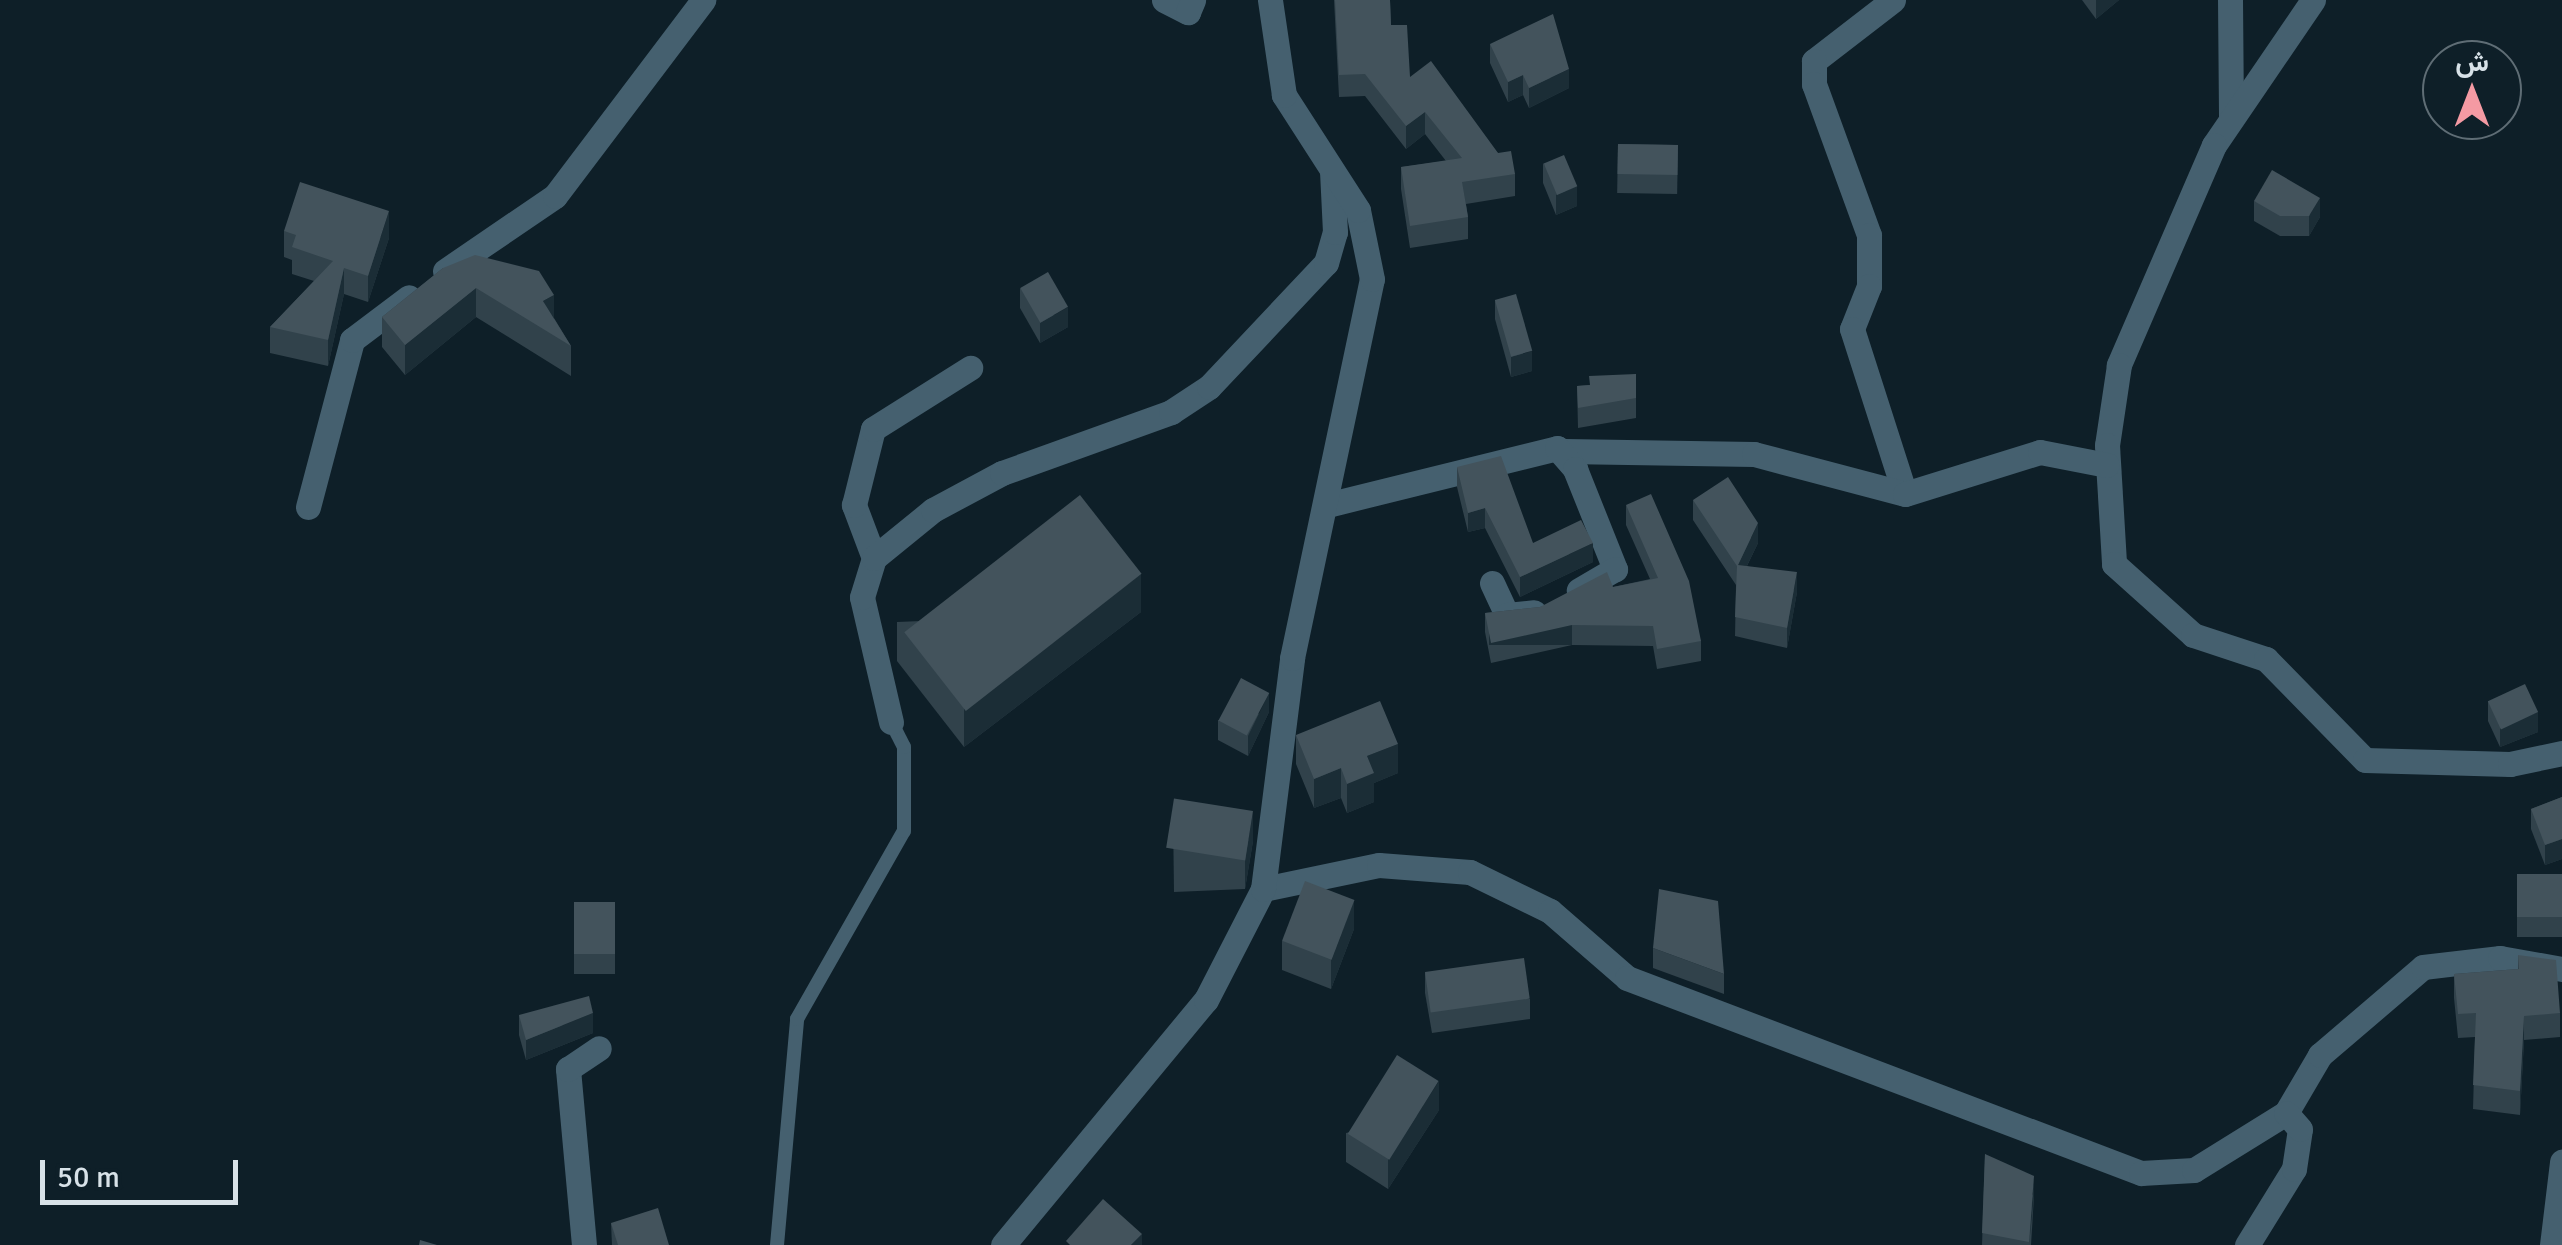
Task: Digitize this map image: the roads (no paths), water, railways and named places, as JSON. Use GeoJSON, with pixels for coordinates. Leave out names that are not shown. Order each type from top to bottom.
{"type":"FeatureCollection","features":[{"type":"Feature","properties":{"kind":"street"},"geometry":{"type":"LineString","coordinates":[[308,507],[352,340],[555,196],[704,0]]}},
{"type":"Feature","properties":{"kind":"street"},"geometry":{"type":"LineString","coordinates":[[1164,0],[1188,12],[1193,0]]}},
{"type":"Feature","properties":{"kind":"street"},"geometry":{"type":"LineString","coordinates":[[1004,1245],[1206,1000],[1263,889],[1292,658],[1372,280],[1364,226],[1284,95],[1270,0]]}},
{"type":"Feature","properties":{"kind":"street"},"geometry":{"type":"LineString","coordinates":[[1893,0],[1814,61],[1814,84],[1869,236],[1869,286],[1852,328],[1905,494]]}},
{"type":"Feature","properties":{"kind":"street"},"geometry":{"type":"LineString","coordinates":[[2230,0],[2231,119]]}},
{"type":"Feature","properties":{"kind":"street"},"geometry":{"type":"LineString","coordinates":[[2313,0],[2231,119],[2119,365],[2107,465],[2112,554],[2123,579],[2193,634],[2266,659],[2354,754],[2484,765],[2562,754]]}},
{"type":"Feature","properties":{"kind":"street"},"geometry":{"type":"LineString","coordinates":[[891,722],[862,597],[874,558],[932,510],[1002,474],[1171,412],[1210,387],[1326,263],[1332,171]]}},
{"type":"Feature","properties":{"kind":"street"},"geometry":{"type":"LineString","coordinates":[[874,558],[854,505],[873,429],[970,368]]}},
{"type":"Feature","properties":{"kind":"street"},"geometry":{"type":"LineString","coordinates":[[1327,505],[1529,451],[1754,454],[1905,494],[2040,452],[2107,465]]}},
{"type":"Feature","properties":{"kind":"street"},"geometry":{"type":"LineString","coordinates":[[1492,583],[1507,615],[1520,614],[1614,569],[1564,451]]}},
{"type":"Feature","properties":{"kind":"street"},"geometry":{"type":"LineString","coordinates":[[1263,889],[1380,865],[1470,872],[1550,911],[1627,978],[2141,1172],[2194,1170],[2286,1113],[2320,1055],[2423,966],[2500,958],[2562,970]]}},
{"type":"Feature","properties":{"kind":"street"},"geometry":{"type":"LineString","coordinates":[[584,1245],[568,1069],[599,1048]]}},
{"type":"Feature","properties":{"kind":"street"},"geometry":{"type":"LineString","coordinates":[[2246,1245],[2294,1170],[2300,1129],[2286,1113]]}},
{"type":"Feature","properties":{"kind":"street"},"geometry":{"type":"LineString","coordinates":[[2552,1245],[2562,1162]]}},
{"type":"Feature","properties":{"kind":"lane"},"geometry":{"type":"LineString","coordinates":[[777,1245],[797,1019],[904,831],[904,748],[891,722]]}}]}
